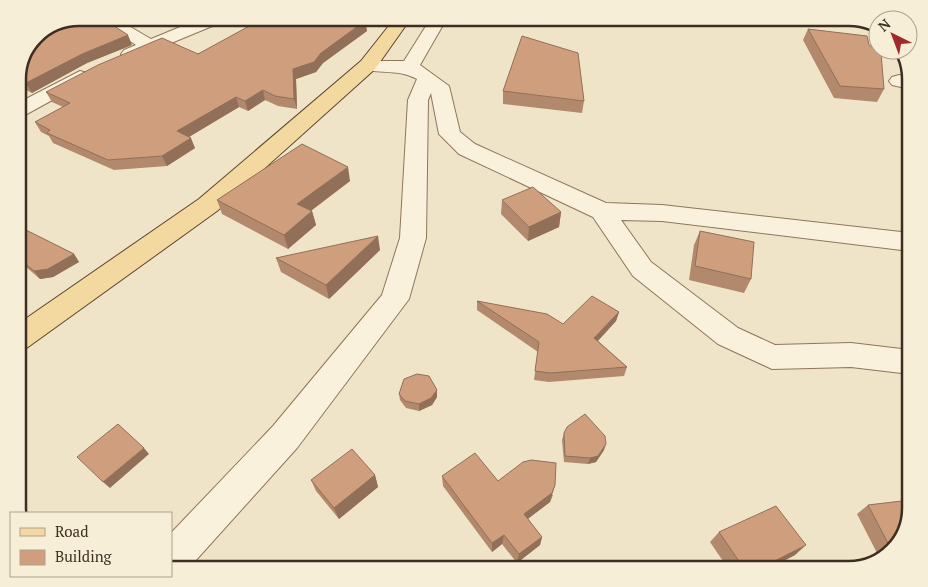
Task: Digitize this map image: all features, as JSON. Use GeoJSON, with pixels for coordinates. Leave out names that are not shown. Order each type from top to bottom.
{"type":"FeatureCollection","features":[{"type":"Feature","properties":{"kind":"main road"},"geometry":{"type":"LineString","coordinates":[[26,333],[208,205],[368,64],[397,26]]}},
{"type":"Feature","properties":{"kind":"street"},"geometry":{"type":"LineString","coordinates":[[117,26],[149,45]]}},
{"type":"Feature","properties":{"kind":"street"},"geometry":{"type":"LineString","coordinates":[[113,61],[196,26]]}},
{"type":"Feature","properties":{"kind":"street"},"geometry":{"type":"LineString","coordinates":[[172,559],[285,437],[395,299],[413,238],[418,72],[436,26]]}},
{"type":"Feature","properties":{"kind":"street"},"geometry":{"type":"LineString","coordinates":[[368,64],[418,72],[439,86],[450,134],[467,149],[602,211],[662,213],[902,241]]}},
{"type":"Feature","properties":{"kind":"street"},"geometry":{"type":"LineString","coordinates":[[26,107],[95,70]]}},
{"type":"Feature","properties":{"kind":"street"},"geometry":{"type":"LineString","coordinates":[[602,211],[642,269],[728,336],[772,357],[851,355],[902,361]]}},
{"type":"Feature","properties":{"kind":"building"},"geometry":{"type":"Polygon","coordinates":[[[80,26],[114,26],[128,35],[82,54],[26,83],[27,69],[35,50],[50,35],[59,30],[80,26]]]}},
{"type":"Feature","properties":{"kind":"building"},"geometry":{"type":"Polygon","coordinates":[[[249,26],[358,26],[321,53],[314,62],[293,69],[294,99],[275,96],[263,90],[245,101],[236,97],[177,131],[191,138],[162,156],[108,160],[47,133],[50,130],[35,122],[70,103],[46,92],[98,65],[162,38],[198,54],[249,26]]]}},
{"type":"Feature","properties":{"kind":"building"},"geometry":{"type":"Polygon","coordinates":[[[808,29],[867,36],[868,60],[882,60],[884,89],[840,86],[808,29]]]}},
{"type":"Feature","properties":{"kind":"building"},"geometry":{"type":"Polygon","coordinates":[[[522,36],[578,53],[584,101],[503,91],[522,36]]]}},
{"type":"Feature","properties":{"kind":"building"},"geometry":{"type":"Polygon","coordinates":[[[302,144],[348,167],[297,204],[312,211],[284,235],[217,200],[302,144]]]}},
{"type":"Feature","properties":{"kind":"building"},"geometry":{"type":"Polygon","coordinates":[[[533,187],[561,212],[529,227],[502,200],[533,187]]]}},
{"type":"Feature","properties":{"kind":"building"},"geometry":{"type":"Polygon","coordinates":[[[26,230],[74,254],[48,269],[34,271],[26,264],[26,230]]]}},
{"type":"Feature","properties":{"kind":"building"},"geometry":{"type":"Polygon","coordinates":[[[700,231],[754,242],[751,279],[695,266],[700,231]]]}},
{"type":"Feature","properties":{"kind":"building"},"geometry":{"type":"Polygon","coordinates":[[[378,236],[326,285],[276,258],[378,236]]]}},
{"type":"Feature","properties":{"kind":"building"},"geometry":{"type":"Polygon","coordinates":[[[592,296],[619,312],[594,338],[627,367],[550,373],[535,371],[539,342],[477,301],[547,314],[563,324],[592,296]]]}},
{"type":"Feature","properties":{"kind":"building"},"geometry":{"type":"Polygon","coordinates":[[[417,374],[429,376],[437,390],[431,398],[419,404],[405,401],[399,394],[404,379],[417,374]]]}},
{"type":"Feature","properties":{"kind":"building"},"geometry":{"type":"Polygon","coordinates":[[[585,414],[605,436],[606,444],[598,456],[590,458],[565,456],[564,433],[567,427],[585,414]]]}},
{"type":"Feature","properties":{"kind":"building"},"geometry":{"type":"Polygon","coordinates":[[[118,424],[144,448],[103,482],[77,457],[118,424]]]}},
{"type":"Feature","properties":{"kind":"building"},"geometry":{"type":"Polygon","coordinates":[[[352,449],[375,475],[334,508],[311,480],[352,449]]]}},
{"type":"Feature","properties":{"kind":"building"},"geometry":{"type":"Polygon","coordinates":[[[475,453],[498,481],[523,462],[531,460],[556,463],[555,485],[552,493],[524,514],[542,537],[519,554],[504,535],[492,543],[442,476],[475,453]]]}},
{"type":"Feature","properties":{"kind":"building"},"geometry":{"type":"Polygon","coordinates":[[[902,501],[899,524],[888,543],[868,505],[902,501]]]}},
{"type":"Feature","properties":{"kind":"building"},"geometry":{"type":"Polygon","coordinates":[[[776,506],[806,545],[775,561],[739,561],[719,532],[776,506]]]}}]}
